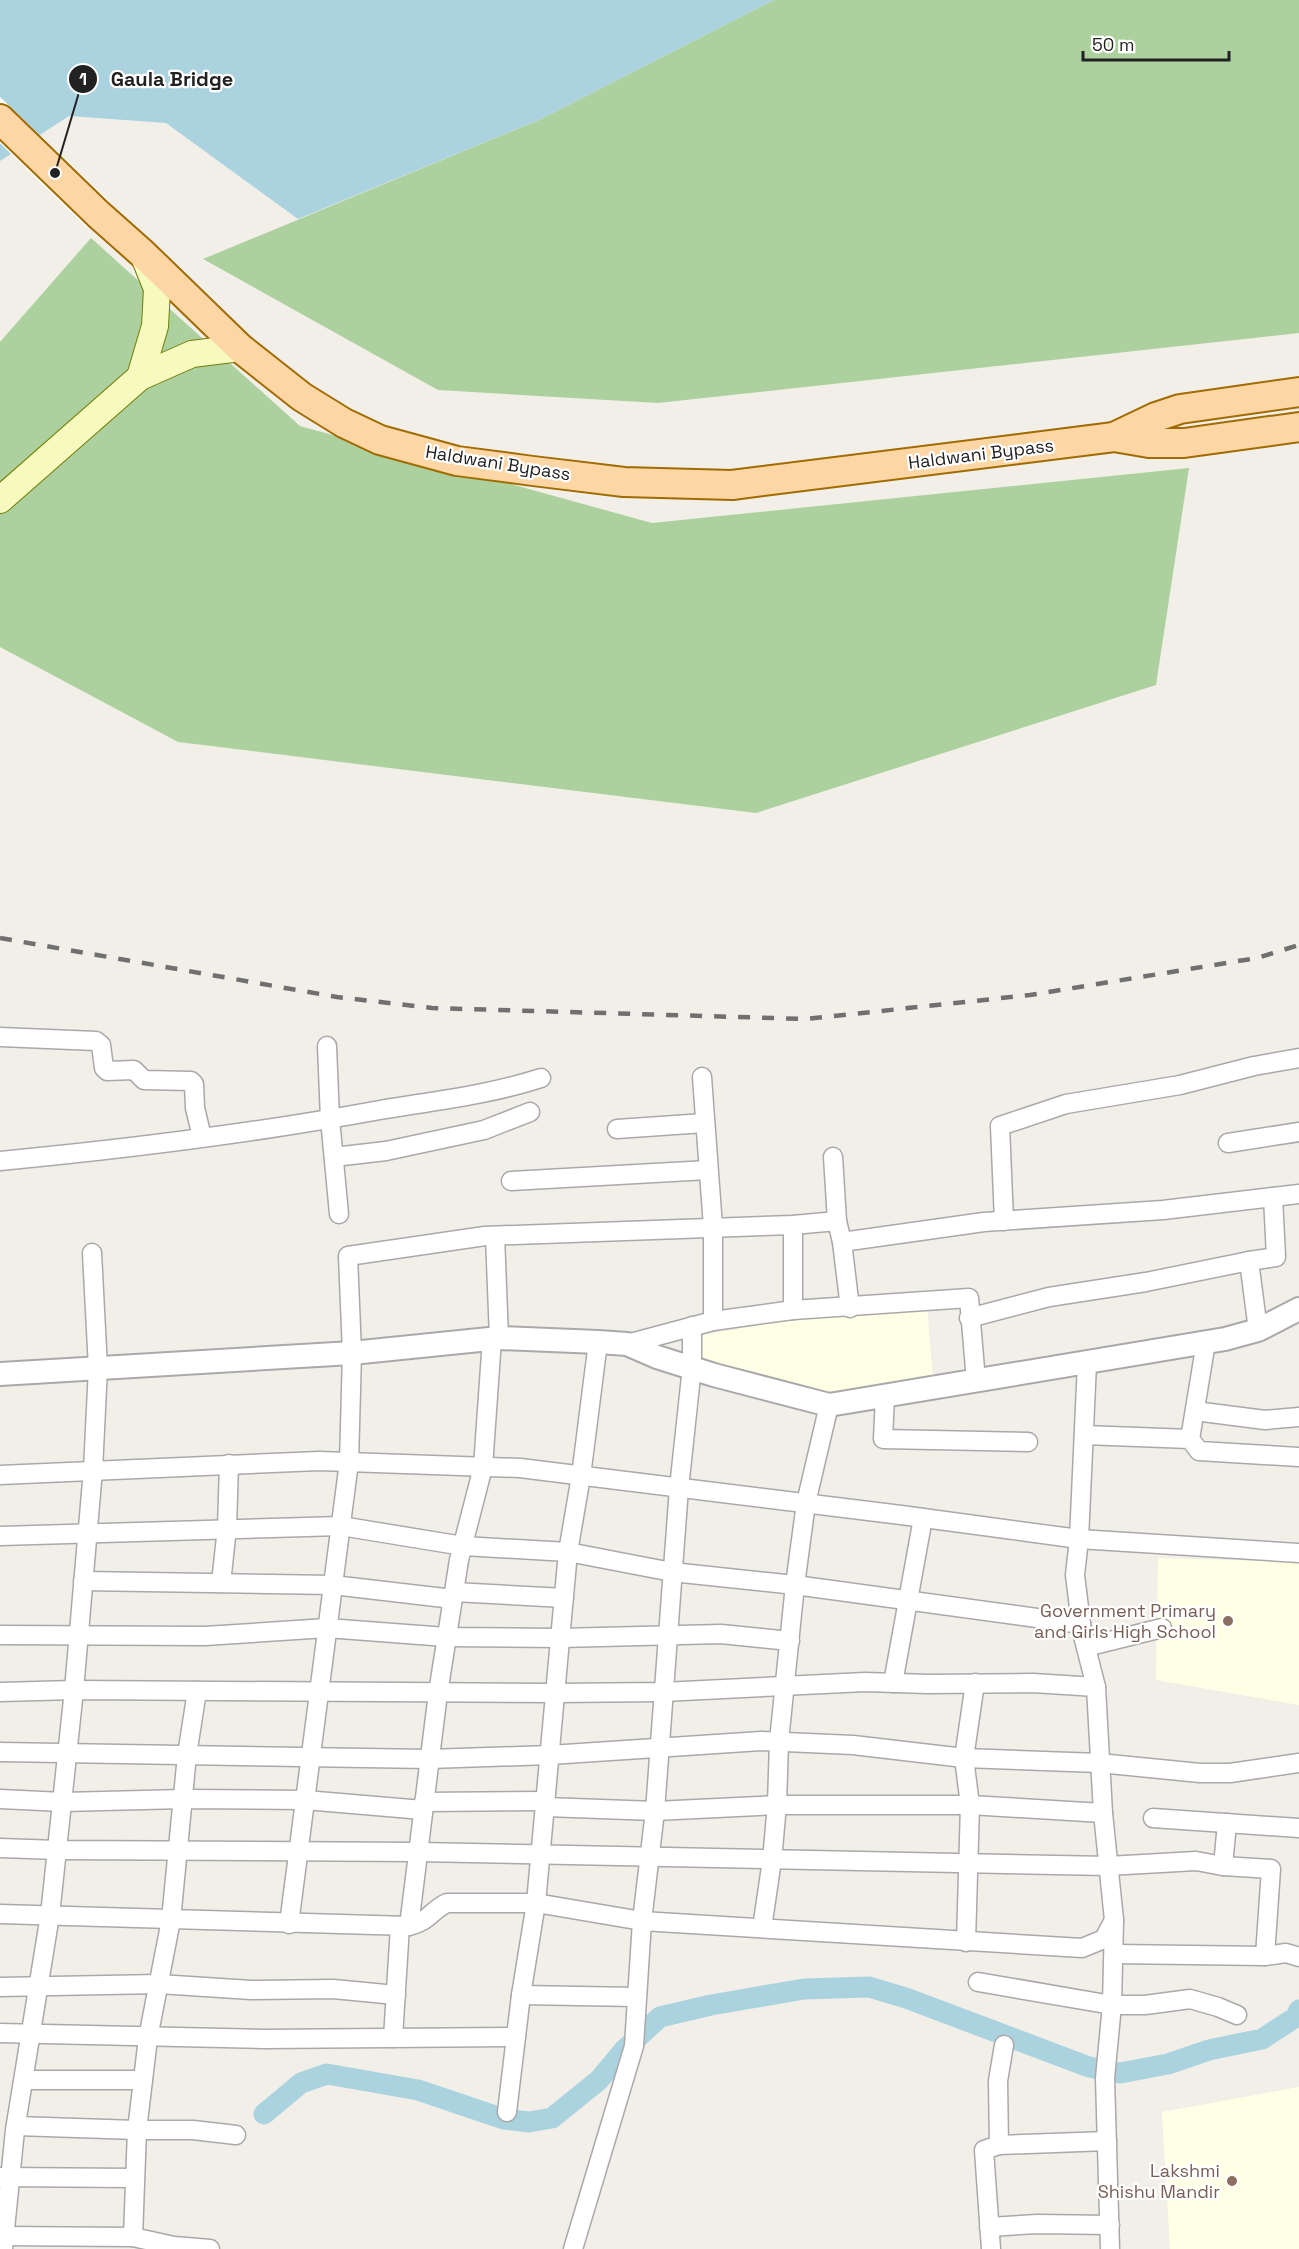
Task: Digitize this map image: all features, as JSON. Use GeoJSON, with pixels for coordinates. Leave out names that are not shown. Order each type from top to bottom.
{"type":"FeatureCollection","features":[{"type":"Feature","properties":{"kind":"main road","name":"Haldwani Bypass"},"geometry":{"type":"LineString","coordinates":[[0,119],[240,348],[302,397],[344,423],[380,440],[457,460],[624,482],[732,485],[1114,437],[1149,443],[1184,443],[1299,427]]}},
{"type":"Feature","properties":{"kind":"main road"},"geometry":{"type":"LineString","coordinates":[[140,377],[155,326],[157,289],[143,254]]}},
{"type":"Feature","properties":{"kind":"main road"},"geometry":{"type":"LineString","coordinates":[[0,500],[140,377],[192,354],[240,348]]}},
{"type":"Feature","properties":{"kind":"main road","name":"Haldwani Bypass"},"geometry":{"type":"LineString","coordinates":[[1114,437],[1156,417],[1180,410],[1299,392]]}},
{"type":"Feature","properties":{"kind":"street"},"geometry":{"type":"LineString","coordinates":[[0,1037],[96,1041],[101,1045],[104,1068],[107,1071],[134,1070],[144,1080],[191,1081],[194,1084],[195,1113],[202,1137]]}},
{"type":"Feature","properties":{"kind":"street"},"geometry":{"type":"LineString","coordinates":[[327,1046],[330,1119],[339,1214]]}},
{"type":"Feature","properties":{"kind":"street"},"geometry":{"type":"LineString","coordinates":[[1004,1221],[1000,1126],[1066,1104],[1180,1084],[1299,1058]]}},
{"type":"Feature","properties":{"kind":"street"},"geometry":{"type":"LineString","coordinates":[[702,1077],[713,1227],[713,1321]]}},
{"type":"Feature","properties":{"kind":"street"},"geometry":{"type":"LineString","coordinates":[[0,1161],[96,1152],[330,1119],[510,1088],[541,1078]]}},
{"type":"Feature","properties":{"kind":"street"},"geometry":{"type":"LineString","coordinates":[[334,1157],[386,1151],[484,1130],[530,1112]]}},
{"type":"Feature","properties":{"kind":"street"},"geometry":{"type":"LineString","coordinates":[[617,1129],[704,1123]]}},
{"type":"Feature","properties":{"kind":"street"},"geometry":{"type":"LineString","coordinates":[[1228,1143],[1299,1132]]}},
{"type":"Feature","properties":{"kind":"street"},"geometry":{"type":"LineString","coordinates":[[833,1158],[837,1221],[842,1242],[850,1308]]}},
{"type":"Feature","properties":{"kind":"street"},"geometry":{"type":"LineString","coordinates":[[511,1181],[708,1170]]}},
{"type":"Feature","properties":{"kind":"street"},"geometry":{"type":"LineString","coordinates":[[842,1242],[1004,1221],[1163,1210],[1299,1194]]}},
{"type":"Feature","properties":{"kind":"street"},"geometry":{"type":"LineString","coordinates":[[969,1318],[1049,1297],[1146,1282],[1276,1257],[1273,1197]]}},
{"type":"Feature","properties":{"kind":"street"},"geometry":{"type":"LineString","coordinates":[[289,1924],[350,1462],[352,1353],[348,1256],[495,1236],[793,1225],[837,1221]]}},
{"type":"Feature","properties":{"kind":"street"},"geometry":{"type":"LineString","coordinates":[[793,1225],[793,1310]]}},
{"type":"Feature","properties":{"kind":"street"},"geometry":{"type":"LineString","coordinates":[[393,2038],[405,1926],[418,1852],[446,1637],[462,1546],[483,1467],[496,1339],[495,1236]]}},
{"type":"Feature","properties":{"kind":"street"},"geometry":{"type":"LineString","coordinates":[[92,1253],[98,1368],[93,1470],[74,1690],[50,1915],[24,2080],[10,2128],[2,2240],[140,2242],[174,2248],[210,2249]]}},
{"type":"Feature","properties":{"kind":"street"},"geometry":{"type":"LineString","coordinates":[[1248,1262],[1258,1330]]}},
{"type":"Feature","properties":{"kind":"street"},"geometry":{"type":"LineString","coordinates":[[0,1374],[352,1353],[496,1339],[627,1344],[713,1321],[793,1310],[850,1308],[969,1298],[976,1381]]}},
{"type":"Feature","properties":{"kind":"street"},"geometry":{"type":"LineString","coordinates":[[627,1344],[657,1357],[714,1376],[829,1405],[1206,1342],[1258,1330],[1299,1309]]}},
{"type":"Feature","properties":{"kind":"street"},"geometry":{"type":"LineString","coordinates":[[573,2249],[634,2040],[642,1921],[655,1811],[679,1488],[692,1367],[692,1326]]}},
{"type":"Feature","properties":{"kind":"street"},"geometry":{"type":"LineString","coordinates":[[507,2112],[521,1995],[536,1903],[568,1552],[581,1476],[598,1342]]}},
{"type":"Feature","properties":{"kind":"street"},"geometry":{"type":"LineString","coordinates":[[1206,1342],[1190,1439],[1199,1451],[1299,1457]]}},
{"type":"Feature","properties":{"kind":"street"},"geometry":{"type":"LineString","coordinates":[[1087,1363],[1079,1539],[1075,1575],[1081,1624],[1096,1687],[1099,1763],[1114,1920],[1115,1954],[1106,2072],[1110,2249]]}},
{"type":"Feature","properties":{"kind":"street"},"geometry":{"type":"LineString","coordinates":[[885,1396],[883,1438],[1028,1442]]}},
{"type":"Feature","properties":{"kind":"street"},"geometry":{"type":"LineString","coordinates":[[762,1928],[772,1860],[779,1742],[795,1585],[806,1503],[829,1405]]}},
{"type":"Feature","properties":{"kind":"street"},"geometry":{"type":"LineString","coordinates":[[1195,1411],[1265,1420],[1299,1417]]}},
{"type":"Feature","properties":{"kind":"street"},"geometry":{"type":"LineString","coordinates":[[1084,1435],[1190,1439]]}},
{"type":"Feature","properties":{"kind":"street"},"geometry":{"type":"LineString","coordinates":[[0,1475],[319,1461],[520,1468],[1079,1539],[1299,1553]]}},
{"type":"Feature","properties":{"kind":"street"},"geometry":{"type":"LineString","coordinates":[[221,1583],[227,1528],[229,1464]]}},
{"type":"Feature","properties":{"kind":"street"},"geometry":{"type":"LineString","coordinates":[[893,1683],[910,1601],[923,1518]]}},
{"type":"Feature","properties":{"kind":"street"},"geometry":{"type":"LineString","coordinates":[[0,1536],[341,1526],[462,1546],[568,1552],[672,1572],[795,1585],[1081,1624]]}},
{"type":"Feature","properties":{"kind":"street"},"geometry":{"type":"LineString","coordinates":[[83,1581],[333,1586],[453,1595],[564,1598]]}},
{"type":"Feature","properties":{"kind":"street"},"geometry":{"type":"LineString","coordinates":[[0,1635],[205,1636],[327,1628],[446,1637],[560,1638],[721,1634],[790,1641]]}},
{"type":"Feature","properties":{"kind":"street"},"geometry":{"type":"LineString","coordinates":[[1086,1647],[1162,1628]]}},
{"type":"Feature","properties":{"kind":"street"},"geometry":{"type":"LineString","coordinates":[[0,1692],[74,1690],[663,1692],[785,1685],[893,1683],[1033,1683],[1096,1687]]}},
{"type":"Feature","properties":{"kind":"street"},"geometry":{"type":"LineString","coordinates":[[966,1942],[970,1805],[964,1758],[975,1683]]}},
{"type":"Feature","properties":{"kind":"street"},"geometry":{"type":"LineString","coordinates":[[140,2242],[135,2178],[142,2080],[171,1920],[197,1691]]}},
{"type":"Feature","properties":{"kind":"street"},"geometry":{"type":"LineString","coordinates":[[0,1752],[429,1759],[550,1755],[761,1741],[853,1745],[964,1758],[1099,1763],[1200,1773],[1230,1773],[1299,1763]]}},
{"type":"Feature","properties":{"kind":"street"},"geometry":{"type":"LineString","coordinates":[[0,1798],[63,1802],[183,1799],[305,1800],[424,1806],[546,1804],[655,1811],[777,1805],[970,1805],[1103,1813]]}},
{"type":"Feature","properties":{"kind":"street"},"geometry":{"type":"LineString","coordinates":[[1153,1818],[1299,1828]]}},
{"type":"Feature","properties":{"kind":"street"},"geometry":{"type":"LineString","coordinates":[[1223,1866],[1227,1823]]}},
{"type":"Feature","properties":{"kind":"street"},"geometry":{"type":"LineString","coordinates":[[0,1848],[298,1850],[1108,1866],[1196,1861],[1223,1866],[1271,1869],[1265,1956]]}},
{"type":"Feature","properties":{"kind":"street"},"geometry":{"type":"LineString","coordinates":[[0,1914],[405,1926],[423,1923],[438,1907],[447,1903],[536,1903],[642,1921],[1082,1948],[1104,1939],[1114,1920]]}},
{"type":"Feature","properties":{"kind":"street"},"geometry":{"type":"LineString","coordinates":[[1115,1954],[1265,1956],[1286,1953],[1299,1957]]}},
{"type":"Feature","properties":{"kind":"street"},"geometry":{"type":"LineString","coordinates":[[978,1983],[1112,2005],[1145,2006],[1190,1999],[1237,2015]]}},
{"type":"Feature","properties":{"kind":"street"},"geometry":{"type":"LineString","coordinates":[[0,1987],[159,1984],[251,1990],[333,1989],[396,1995]]}},
{"type":"Feature","properties":{"kind":"street"},"geometry":{"type":"LineString","coordinates":[[521,1995],[636,1997]]}},
{"type":"Feature","properties":{"kind":"street"},"geometry":{"type":"LineString","coordinates":[[0,2033],[32,2032],[148,2038],[516,2037]]}},
{"type":"Feature","properties":{"kind":"street"},"geometry":{"type":"LineString","coordinates":[[999,2145],[998,2081],[1004,2045]]}},
{"type":"Feature","properties":{"kind":"street"},"geometry":{"type":"LineString","coordinates":[[24,2080],[142,2080]]}},
{"type":"Feature","properties":{"kind":"street"},"geometry":{"type":"LineString","coordinates":[[10,2128],[193,2130],[236,2135]]}},
{"type":"Feature","properties":{"kind":"street"},"geometry":{"type":"LineString","coordinates":[[990,2249],[984,2150],[999,2145],[1107,2141]]}},
{"type":"Feature","properties":{"kind":"street"},"geometry":{"type":"LineString","coordinates":[[5,2177],[135,2178]]}},
{"type":"Feature","properties":{"kind":"street"},"geometry":{"type":"LineString","coordinates":[[989,2227],[1037,2224],[1110,2225]]}},
{"type":"Feature","properties":{"kind":"shaded area"},"geometry":{"type":"Polygon","coordinates":[[[927,1306],[933,1378],[829,1393],[702,1359],[703,1335],[776,1322],[927,1306]]]}},
{"type":"Feature","properties":{"kind":"shaded area","name":"Government Primary and Girls High School"},"geometry":{"type":"Polygon","coordinates":[[[1158,1558],[1299,1562],[1299,1705],[1156,1680],[1158,1558]]]}},
{"type":"Feature","properties":{"kind":"shaded area","name":"Lakshmi Shishu Mandir"},"geometry":{"type":"Polygon","coordinates":[[[1299,2087],[1299,2249],[1170,2249],[1162,2112],[1299,2087]]]}},
{"type":"Feature","properties":{"kind":"green space"},"geometry":{"type":"Polygon","coordinates":[[[774,0],[1299,0],[1299,333],[658,403],[438,390],[203,259],[541,119],[774,0]]]}},
{"type":"Feature","properties":{"kind":"green space"},"geometry":{"type":"Polygon","coordinates":[[[91,238],[300,426],[652,523],[1189,468],[1156,685],[756,813],[178,742],[0,647],[0,342],[91,238]]]}},
{"type":"Feature","properties":{"kind":"water"},"geometry":{"type":"Polygon","coordinates":[[[0,0],[774,0],[541,119],[298,219],[166,123],[69,116],[0,161],[0,0]]]}},
{"type":"Feature","properties":{"kind":"pier"},"geometry":{"type":"Polygon","coordinates":[[[0,97],[110,202],[87,228],[0,143],[0,97]]]}},
{"type":"Feature","properties":{"kind":"waterway"},"geometry":{"type":"LineString","coordinates":[[264,2114],[301,2083],[327,2074],[418,2090],[504,2119],[529,2122],[552,2118],[599,2080],[624,2050],[660,2017],[711,2005],[804,1989],[869,1987],[906,1998],[1089,2067],[1120,2073],[1168,2064],[1209,2050],[1262,2039],[1296,2017],[1299,2010]]}},
{"type":"Feature","properties":{"kind":"railway"},"geometry":{"type":"LineString","coordinates":[[0,938],[337,997],[432,1008],[806,1019],[1030,995],[1257,958],[1299,945]]}},
{"type":"Feature","properties":{"kind":"place","name":"Gaula Bridge"},"geometry":{"type":"Point","coordinates":[55,173]}},
{"type":"Feature","properties":{"kind":"place","name":"Government Primary and Girls High School"},"geometry":{"type":"Point","coordinates":[1228,1621]}},
{"type":"Feature","properties":{"kind":"place","name":"Lakshmi Shishu Mandir"},"geometry":{"type":"Point","coordinates":[1232,2181]}}]}
